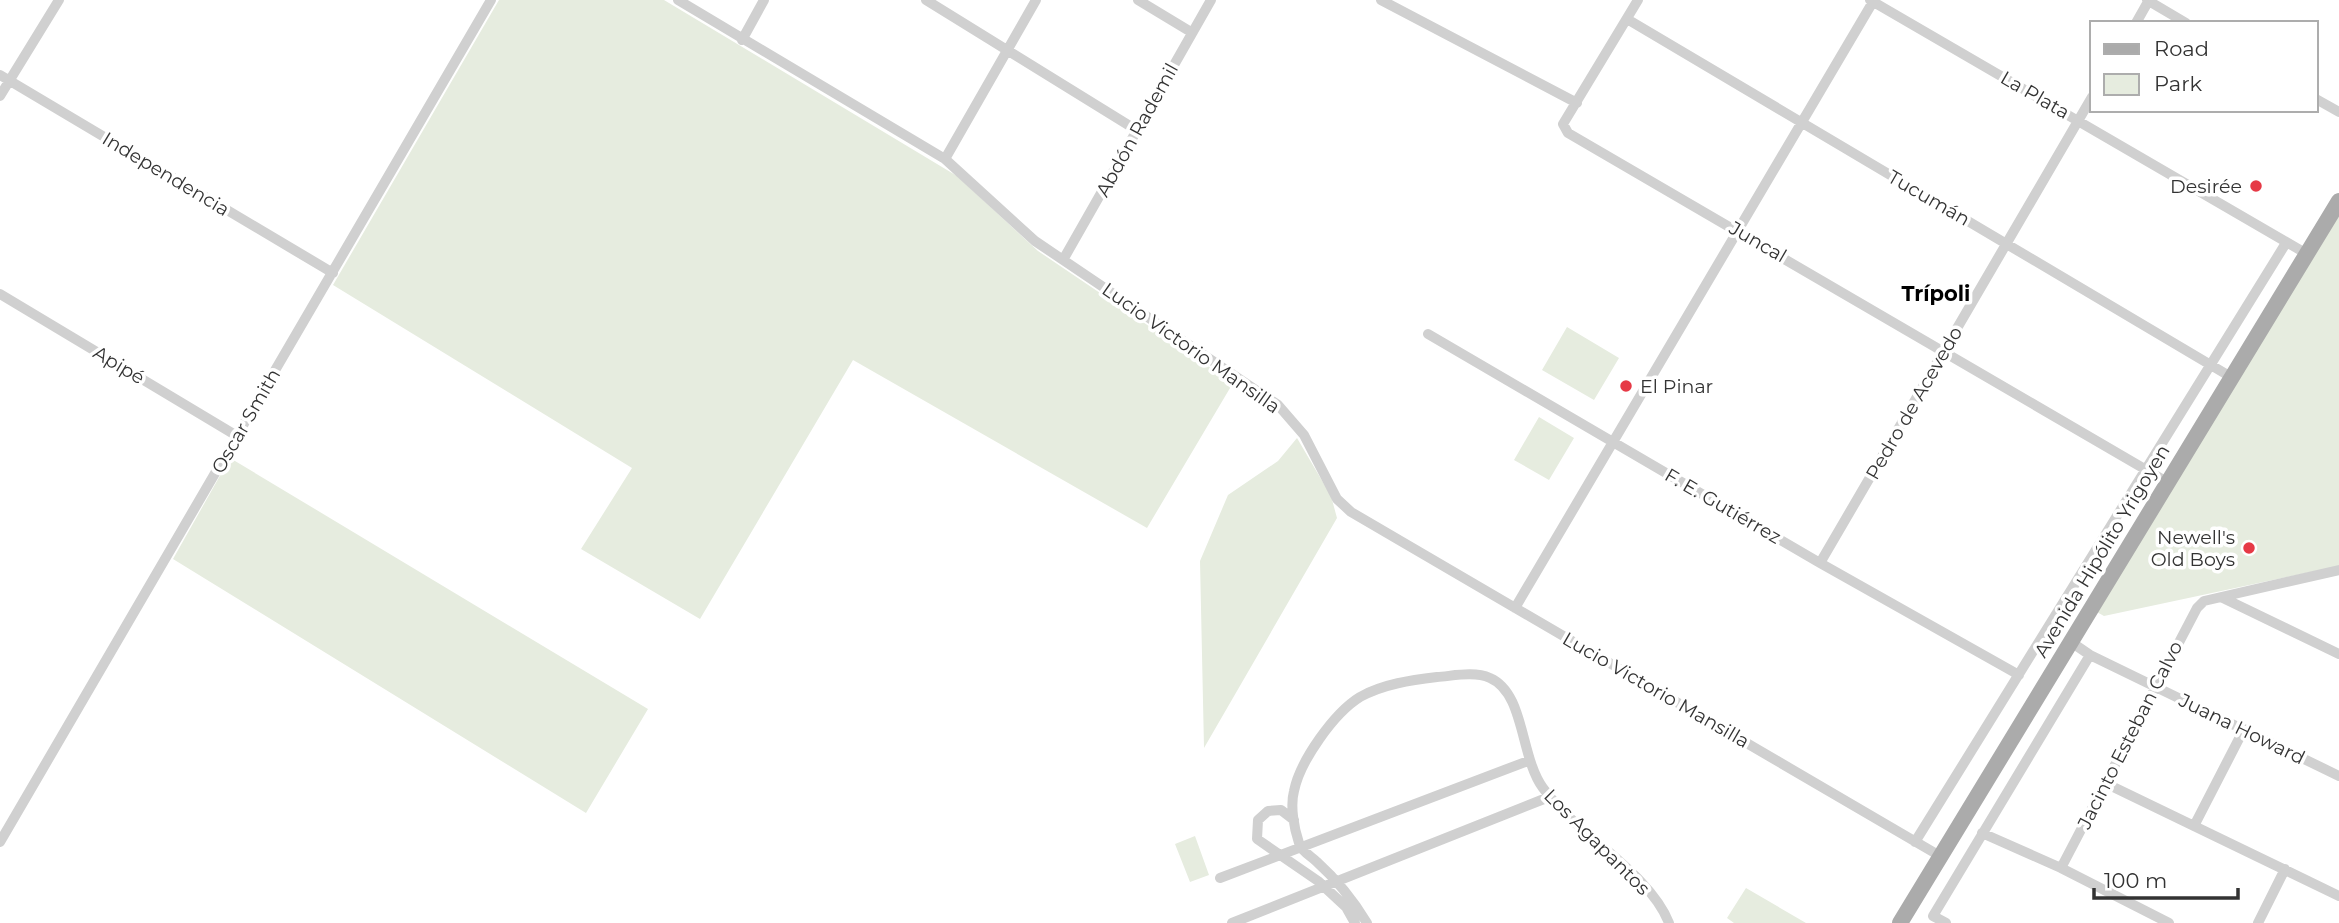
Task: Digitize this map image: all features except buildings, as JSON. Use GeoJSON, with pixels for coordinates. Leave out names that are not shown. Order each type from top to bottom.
{"type":"FeatureCollection","features":[{"type":"Feature","properties":{"kind":"main road","name":"Avenida Hipólito Yrigoyen"},"geometry":{"type":"LineString","coordinates":[[1900,923],[2339,201]]}},
{"type":"Feature","properties":{"kind":"street"},"geometry":{"type":"LineString","coordinates":[[0,96],[5,78],[59,0]]}},
{"type":"Feature","properties":{"kind":"street","name":"Oscar Smith"},"geometry":{"type":"LineString","coordinates":[[0,842],[491,0]]}},
{"type":"Feature","properties":{"kind":"street","name":"Lucio Victorio Mansilla"},"geometry":{"type":"LineString","coordinates":[[678,0],[945,159],[1035,241],[1278,405],[1304,435],[1337,499],[1351,512],[1940,856]]}},
{"type":"Feature","properties":{"kind":"street"},"geometry":{"type":"LineString","coordinates":[[742,40],[764,0]]}},
{"type":"Feature","properties":{"kind":"street"},"geometry":{"type":"LineString","coordinates":[[926,0],[1138,131]]}},
{"type":"Feature","properties":{"kind":"street"},"geometry":{"type":"LineString","coordinates":[[945,159],[1036,0]]}},
{"type":"Feature","properties":{"kind":"street"},"geometry":{"type":"LineString","coordinates":[[1138,0],[1191,32]]}},
{"type":"Feature","properties":{"kind":"street","name":"Abdón Rademil"},"geometry":{"type":"LineString","coordinates":[[1063,260],[1211,0]]}},
{"type":"Feature","properties":{"kind":"street"},"geometry":{"type":"LineString","coordinates":[[1381,0],[1577,103],[1638,0]]}},
{"type":"Feature","properties":{"kind":"street"},"geometry":{"type":"LineString","coordinates":[[2137,21],[2148,0],[2183,21]]}},
{"type":"Feature","properties":{"kind":"street"},"geometry":{"type":"LineString","coordinates":[[1515,608],[1615,443],[1873,1]]}},
{"type":"Feature","properties":{"kind":"street","name":"La Plata"},"geometry":{"type":"LineString","coordinates":[[1873,1],[2307,254]]}},
{"type":"Feature","properties":{"kind":"street","name":"Tucumán"},"geometry":{"type":"LineString","coordinates":[[1627,19],[2231,377]]}},
{"type":"Feature","properties":{"kind":"street","name":"Independencia"},"geometry":{"type":"LineString","coordinates":[[5,78],[333,273]]}},
{"type":"Feature","properties":{"kind":"street"},"geometry":{"type":"LineString","coordinates":[[2318,100],[2339,112]]}},
{"type":"Feature","properties":{"kind":"street","name":"Pedro de Acevedo"},"geometry":{"type":"LineString","coordinates":[[1820,563],[2090,101]]}},
{"type":"Feature","properties":{"kind":"street","name":"Juncal"},"geometry":{"type":"LineString","coordinates":[[1577,103],[1563,124],[1568,133],[2167,482]]}},
{"type":"Feature","properties":{"kind":"street"},"geometry":{"type":"LineString","coordinates":[[1915,842],[2286,243]]}},
{"type":"Feature","properties":{"kind":"street","name":"Apipé"},"geometry":{"type":"LineString","coordinates":[[0,294],[237,436]]}},
{"type":"Feature","properties":{"kind":"street","name":"F. E. Gutiérrez"},"geometry":{"type":"LineString","coordinates":[[1428,334],[1820,563],[2019,674]]}},
{"type":"Feature","properties":{"kind":"street"},"geometry":{"type":"LineString","coordinates":[[2222,598],[2339,570]]}},
{"type":"Feature","properties":{"kind":"street"},"geometry":{"type":"LineString","coordinates":[[2222,598],[2339,654]]}},
{"type":"Feature","properties":{"kind":"street","name":"Jacinto Esteban Calvo"},"geometry":{"type":"LineString","coordinates":[[2062,868],[2201,603],[2222,598]]}},
{"type":"Feature","properties":{"kind":"street","name":"Juana Howard"},"geometry":{"type":"LineString","coordinates":[[2071,642],[2090,655],[2338,772]]}},
{"type":"Feature","properties":{"kind":"street"},"geometry":{"type":"LineString","coordinates":[[1947,923],[1933,916],[2090,655]]}},
{"type":"Feature","properties":{"kind":"street","name":"Los Agapantos"},"geometry":{"type":"LineString","coordinates":[[1296,827],[1293,792],[1298,778],[1332,722],[1361,697],[1390,685],[1466,674],[1488,677],[1503,685],[1513,702],[1528,761],[1549,797],[1576,826],[1644,884],[1669,923]]}},
{"type":"Feature","properties":{"kind":"street"},"geometry":{"type":"LineString","coordinates":[[2194,826],[2244,729]]}},
{"type":"Feature","properties":{"kind":"street"},"geometry":{"type":"LineString","coordinates":[[1278,852],[1300,847],[1528,761]]}},
{"type":"Feature","properties":{"kind":"street"},"geometry":{"type":"LineString","coordinates":[[2105,783],[2339,896]]}},
{"type":"Feature","properties":{"kind":"street"},"geometry":{"type":"LineString","coordinates":[[1231,923],[1549,797]]}},
{"type":"Feature","properties":{"kind":"street"},"geometry":{"type":"LineString","coordinates":[[1355,923],[1346,907],[1323,886],[1257,839],[1258,820],[1275,809],[1288,813],[1296,827],[1300,847],[1353,900],[1367,923]]}},
{"type":"Feature","properties":{"kind":"street"},"geometry":{"type":"LineString","coordinates":[[1220,878],[1290,845],[1296,827]]}},
{"type":"Feature","properties":{"kind":"street"},"geometry":{"type":"LineString","coordinates":[[1982,833],[2062,868],[2149,919],[2169,923]]}},
{"type":"Feature","properties":{"kind":"street"},"geometry":{"type":"LineString","coordinates":[[2258,923],[2285,869]]}},
{"type":"Feature","properties":{"kind":"green space"},"geometry":{"type":"Polygon","coordinates":[[[499,0],[664,0],[957,176],[1038,251],[1233,383],[1147,528],[853,360],[700,619],[581,549],[632,468],[333,285],[499,0]]]}},
{"type":"Feature","properties":{"kind":"green space"},"geometry":{"type":"Polygon","coordinates":[[[2339,213],[2339,566],[2104,616],[2095,611],[2339,213]]]}},
{"type":"Feature","properties":{"kind":"green space"},"geometry":{"type":"Polygon","coordinates":[[[1567,327],[1619,358],[1594,400],[1542,370],[1567,327]]]}},
{"type":"Feature","properties":{"kind":"green space"},"geometry":{"type":"Polygon","coordinates":[[[1539,417],[1574,438],[1549,480],[1514,460],[1539,417]]]}},
{"type":"Feature","properties":{"kind":"green space"},"geometry":{"type":"Polygon","coordinates":[[[1297,438],[1331,496],[1337,518],[1204,748],[1200,561],[1228,495],[1278,461],[1297,438]]]}},
{"type":"Feature","properties":{"kind":"green space"},"geometry":{"type":"Polygon","coordinates":[[[230,458],[648,709],[586,813],[173,559],[230,458]]]}},
{"type":"Feature","properties":{"kind":"green space"},"geometry":{"type":"Polygon","coordinates":[[[1195,836],[1209,875],[1190,882],[1175,844],[1195,836]]]}},
{"type":"Feature","properties":{"kind":"green space"},"geometry":{"type":"Polygon","coordinates":[[[1746,888],[1806,923],[1734,923],[1727,918],[1746,888]]]}},
{"type":"Feature","properties":{"kind":"place","name":"Desirée"},"geometry":{"type":"Point","coordinates":[2256,186]}},
{"type":"Feature","properties":{"kind":"place","name":"El Pinar"},"geometry":{"type":"Point","coordinates":[1626,386]}},
{"type":"Feature","properties":{"kind":"place","name":"Newell's Old Boys"},"geometry":{"type":"Point","coordinates":[2249,548]}},
{"type":"Feature","properties":{"kind":"district","name":"Trípoli"},"geometry":{"type":"Point","coordinates":[1936,293]}}]}
